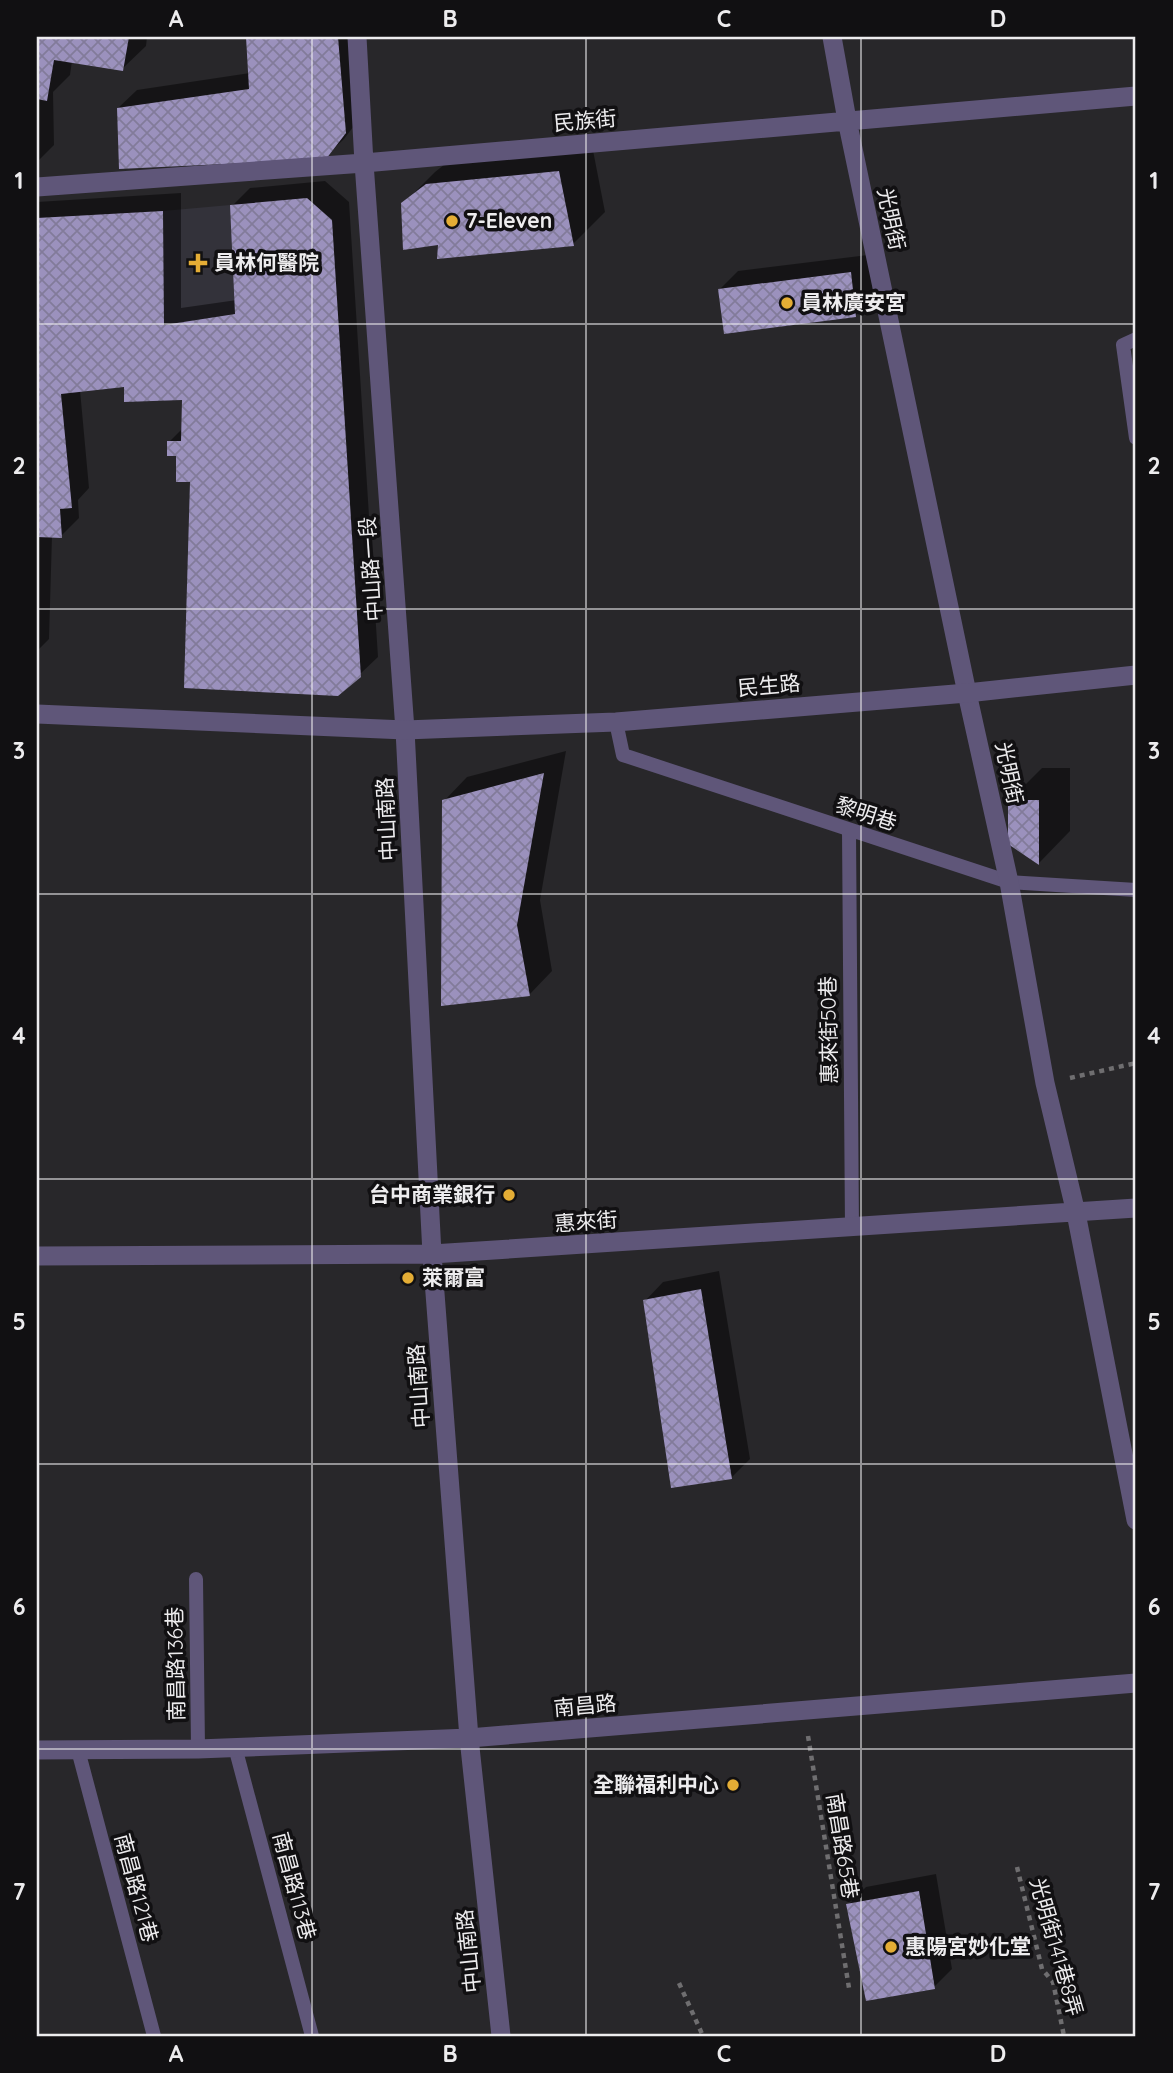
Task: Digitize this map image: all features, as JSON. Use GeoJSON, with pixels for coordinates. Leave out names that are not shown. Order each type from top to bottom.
{"type":"FeatureCollection","features":[{"type":"Feature","properties":{"kind":"street","name":"中山路一段"},"geometry":{"type":"LineString","coordinates":[[357,37],[405,730]]}},
{"type":"Feature","properties":{"kind":"street","name":"光明街"},"geometry":{"type":"LineString","coordinates":[[832,37],[967,693],[1009,882],[1045,1083],[1076,1213],[1136,1520]]}},
{"type":"Feature","properties":{"kind":"street","name":"民族街"},"geometry":{"type":"LineString","coordinates":[[37,187],[364,163],[1136,96]]}},
{"type":"Feature","properties":{"kind":"street","name":"民生路"},"geometry":{"type":"LineString","coordinates":[[405,730],[616,722],[967,693],[1136,675]]}},
{"type":"Feature","properties":{"kind":"street"},"geometry":{"type":"LineString","coordinates":[[37,714],[405,730]]}},
{"type":"Feature","properties":{"kind":"street","name":"中山南路"},"geometry":{"type":"LineString","coordinates":[[405,730],[432,1254],[469,1738],[502,2036]]}},
{"type":"Feature","properties":{"kind":"street","name":"惠來街"},"geometry":{"type":"LineString","coordinates":[[37,1256],[432,1254],[1136,1208]]}},
{"type":"Feature","properties":{"kind":"street","name":"南昌路"},"geometry":{"type":"LineString","coordinates":[[37,1750],[198,1749],[469,1738],[1136,1682]]}},
{"type":"Feature","properties":{"kind":"lane"},"geometry":{"type":"LineString","coordinates":[[1130,342],[1136,438]]}},
{"type":"Feature","properties":{"kind":"lane","name":"黎明巷"},"geometry":{"type":"LineString","coordinates":[[616,722],[623,755],[849,831],[1009,882],[1136,890]]}},
{"type":"Feature","properties":{"kind":"lane","name":"惠來街50巷"},"geometry":{"type":"LineString","coordinates":[[849,831],[852,1228]]}},
{"type":"Feature","properties":{"kind":"lane","name":"南昌路136巷"},"geometry":{"type":"LineString","coordinates":[[196,1578],[198,1749]]}},
{"type":"Feature","properties":{"kind":"lane","name":"南昌路113巷"},"geometry":{"type":"LineString","coordinates":[[236,1747],[312,2036]]}},
{"type":"Feature","properties":{"kind":"lane","name":"南昌路121巷"},"geometry":{"type":"LineString","coordinates":[[78,1750],[154,2036]]}},
{"type":"Feature","properties":{"kind":"path"},"geometry":{"type":"LineString","coordinates":[[1045,1083],[1136,1063]]}},
{"type":"Feature","properties":{"kind":"path","name":"南昌路65巷"},"geometry":{"type":"LineString","coordinates":[[804,1710],[849,1988]]}},
{"type":"Feature","properties":{"kind":"path","name":"光明街141巷8弄"},"geometry":{"type":"LineString","coordinates":[[1017,1867],[1042,1969],[1053,1982],[1064,2036]]}},
{"type":"Feature","properties":{"kind":"path"},"geometry":{"type":"LineString","coordinates":[[680,1983],[703,2036]]}},
{"type":"Feature","properties":{"kind":"shaded area","name":"員林何醫院"},"geometry":{"type":"Polygon","coordinates":[[[230,205],[235,314],[164,325],[163,211],[230,205]]]}},
{"type":"Feature","properties":{"kind":"building"},"geometry":{"type":"Polygon","coordinates":[[[37,37],[129,37],[123,71],[54,60],[47,101],[37,99],[37,37]]]}},
{"type":"Feature","properties":{"kind":"building"},"geometry":{"type":"Polygon","coordinates":[[[246,37],[338,37],[346,133],[326,159],[119,169],[117,108],[249,89],[246,37]]]}},
{"type":"Feature","properties":{"kind":"building"},"geometry":{"type":"Polygon","coordinates":[[[559,171],[574,246],[437,259],[438,245],[403,250],[401,203],[426,184],[559,171]]]}},
{"type":"Feature","properties":{"kind":"building"},"geometry":{"type":"Polygon","coordinates":[[[307,198],[332,220],[361,677],[338,696],[184,688],[190,482],[176,482],[176,456],[167,456],[167,441],[181,441],[182,400],[124,402],[124,387],[61,394],[72,508],[60,509],[62,538],[37,537],[37,218],[163,211],[164,325],[235,314],[230,205],[307,198]]]}},
{"type":"Feature","properties":{"kind":"building","name":"員林廣安宮"},"geometry":{"type":"Polygon","coordinates":[[[851,272],[856,317],[724,334],[718,289],[851,272]]]}},
{"type":"Feature","properties":{"kind":"building"},"geometry":{"type":"Polygon","coordinates":[[[544,773],[517,925],[530,996],[441,1006],[442,800],[544,773]]]}},
{"type":"Feature","properties":{"kind":"building"},"geometry":{"type":"Polygon","coordinates":[[[1008,800],[1039,800],[1039,865],[1008,844],[1008,800]]]}},
{"type":"Feature","properties":{"kind":"building"},"geometry":{"type":"Polygon","coordinates":[[[701,1289],[732,1479],[671,1488],[643,1300],[701,1289]]]}},
{"type":"Feature","properties":{"kind":"building","name":"惠陽宮妙化堂"},"geometry":{"type":"Polygon","coordinates":[[[919,1891],[935,1989],[866,2001],[846,1904],[919,1891]]]}},
{"type":"Feature","properties":{"kind":"place","name":"7-Eleven"},"geometry":{"type":"Point","coordinates":[452,221]}},
{"type":"Feature","properties":{"kind":"place","name":"員林何醫院"},"geometry":{"type":"Point","coordinates":[198,263]}},
{"type":"Feature","properties":{"kind":"place","name":"員林廣安宮"},"geometry":{"type":"Point","coordinates":[787,303]}},
{"type":"Feature","properties":{"kind":"place","name":"台中商業銀行"},"geometry":{"type":"Point","coordinates":[509,1195]}},
{"type":"Feature","properties":{"kind":"place","name":"萊爾富"},"geometry":{"type":"Point","coordinates":[408,1278]}},
{"type":"Feature","properties":{"kind":"place","name":"全聯福利中心"},"geometry":{"type":"Point","coordinates":[733,1785]}},
{"type":"Feature","properties":{"kind":"place","name":"惠陽宮妙化堂"},"geometry":{"type":"Point","coordinates":[891,1947]}}]}
